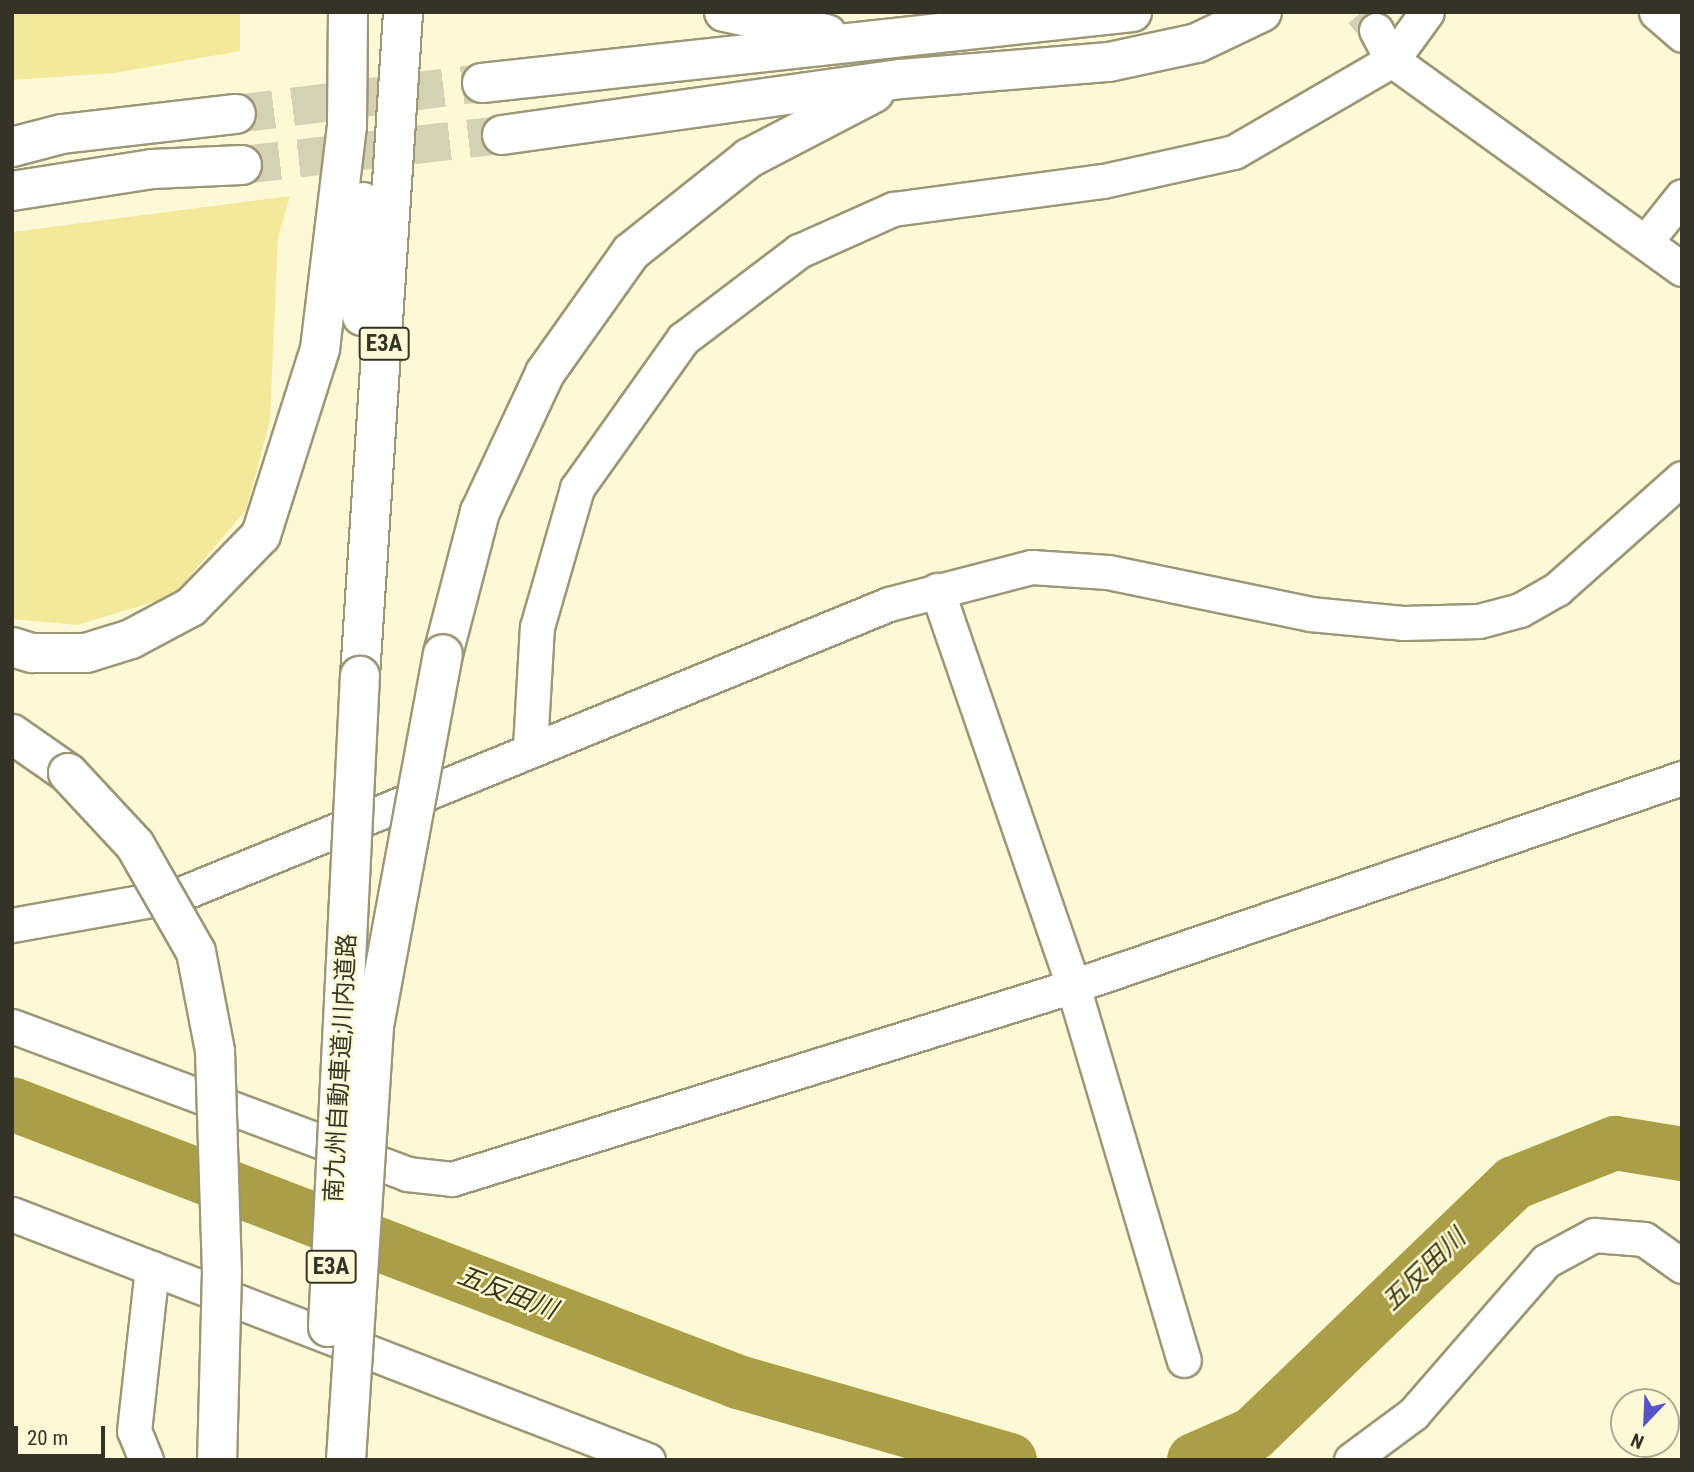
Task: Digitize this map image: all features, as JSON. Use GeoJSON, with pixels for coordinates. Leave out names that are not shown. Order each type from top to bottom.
{"type":"FeatureCollection","features":[{"type":"Feature","properties":{"kind":"highway"},"geometry":{"type":"LineString","coordinates":[[12,646],[32,653],[86,653],[131,639],[191,607],[261,535],[320,349],[343,166],[348,12]]}},
{"type":"Feature","properties":{"kind":"highway","name":"南九州自動車道;川内道路"},"geometry":{"type":"LineString","coordinates":[[360,676],[364,12]]}},
{"type":"Feature","properties":{"kind":"highway","name":"南九州自動車道;川内道路"},"geometry":{"type":"LineString","coordinates":[[322,1460],[360,676],[402,12]]}},
{"type":"Feature","properties":{"kind":"highway"},"geometry":{"type":"LineString","coordinates":[[724,12],[879,41]]}},
{"type":"Feature","properties":{"kind":"highway"},"geometry":{"type":"LineString","coordinates":[[482,83],[1132,12]]}},
{"type":"Feature","properties":{"kind":"highway"},"geometry":{"type":"LineString","coordinates":[[502,135],[901,79],[1109,62],[1196,43],[1262,12]]}},
{"type":"Feature","properties":{"kind":"highway"},"geometry":{"type":"LineString","coordinates":[[346,1460],[373,1026],[443,654],[480,512],[545,373],[631,252],[749,158],[901,79]]}},
{"type":"Feature","properties":{"kind":"highway"},"geometry":{"type":"LineString","coordinates":[[12,147],[62,134],[236,114]]}},
{"type":"Feature","properties":{"kind":"highway"},"geometry":{"type":"LineString","coordinates":[[12,191],[152,169],[242,165]]}},
{"type":"Feature","properties":{"kind":"highway"},"geometry":{"type":"LineString","coordinates":[[12,734],[68,773],[135,845],[196,952],[215,1051],[222,1272],[217,1460]]}},
{"type":"Feature","properties":{"kind":"street"},"geometry":{"type":"LineString","coordinates":[[530,747],[537,627],[577,488],[683,339],[799,251],[893,209],[1103,181],[1234,152],[1392,60],[1427,12]]}},
{"type":"Feature","properties":{"kind":"street"},"geometry":{"type":"LineString","coordinates":[[1656,12],[1682,34]]}},
{"type":"Feature","properties":{"kind":"street"},"geometry":{"type":"LineString","coordinates":[[1376,30],[1392,60],[1647,240],[1682,269]]}},
{"type":"Feature","properties":{"kind":"street"},"geometry":{"type":"LineString","coordinates":[[1647,240],[1682,196]]}},
{"type":"Feature","properties":{"kind":"street"},"geometry":{"type":"LineString","coordinates":[[12,925],[178,895],[530,747],[937,590],[1031,567],[1108,572],[1310,614],[1403,623],[1479,621],[1520,610],[1557,589],[1682,478]]}},
{"type":"Feature","properties":{"kind":"street"},"geometry":{"type":"LineString","coordinates":[[937,590],[1073,986],[1184,1360]]}},
{"type":"Feature","properties":{"kind":"street"},"geometry":{"type":"LineString","coordinates":[[12,1026],[407,1174],[452,1179],[1073,986],[1682,778]]}},
{"type":"Feature","properties":{"kind":"street"},"geometry":{"type":"LineString","coordinates":[[12,1214],[648,1460]]}},
{"type":"Feature","properties":{"kind":"street"},"geometry":{"type":"LineString","coordinates":[[1352,1460],[1413,1414],[1546,1261],[1594,1235],[1644,1239],[1682,1266]]}},
{"type":"Feature","properties":{"kind":"street"},"geometry":{"type":"LineString","coordinates":[[146,1460],[134,1431],[152,1268]]}},
{"type":"Feature","properties":{"kind":"shaded area"},"geometry":{"type":"Polygon","coordinates":[[[12,12],[240,12],[240,51],[114,73],[12,80],[12,12]]]}},
{"type":"Feature","properties":{"kind":"shaded area"},"geometry":{"type":"Polygon","coordinates":[[[290,196],[278,238],[270,421],[246,510],[173,596],[77,625],[12,619],[12,232],[290,196]]]}},
{"type":"Feature","properties":{"kind":"waterway","name":"五反田川"},"geometry":{"type":"LineString","coordinates":[[12,1104],[738,1382],[1010,1460]]}},
{"type":"Feature","properties":{"kind":"waterway","name":"五反田川"},"geometry":{"type":"LineString","coordinates":[[1194,1460],[1253,1434],[1514,1183],[1615,1143],[1682,1154]]}},
{"type":"Feature","properties":{"kind":"tunnel"},"geometry":{"type":"LineString","coordinates":[[1361,12],[1376,30]]}},
{"type":"Feature","properties":{"kind":"tunnel"},"geometry":{"type":"LineString","coordinates":[[236,114],[482,83]]}},
{"type":"Feature","properties":{"kind":"tunnel"},"geometry":{"type":"LineString","coordinates":[[242,165],[502,135]]}}]}
